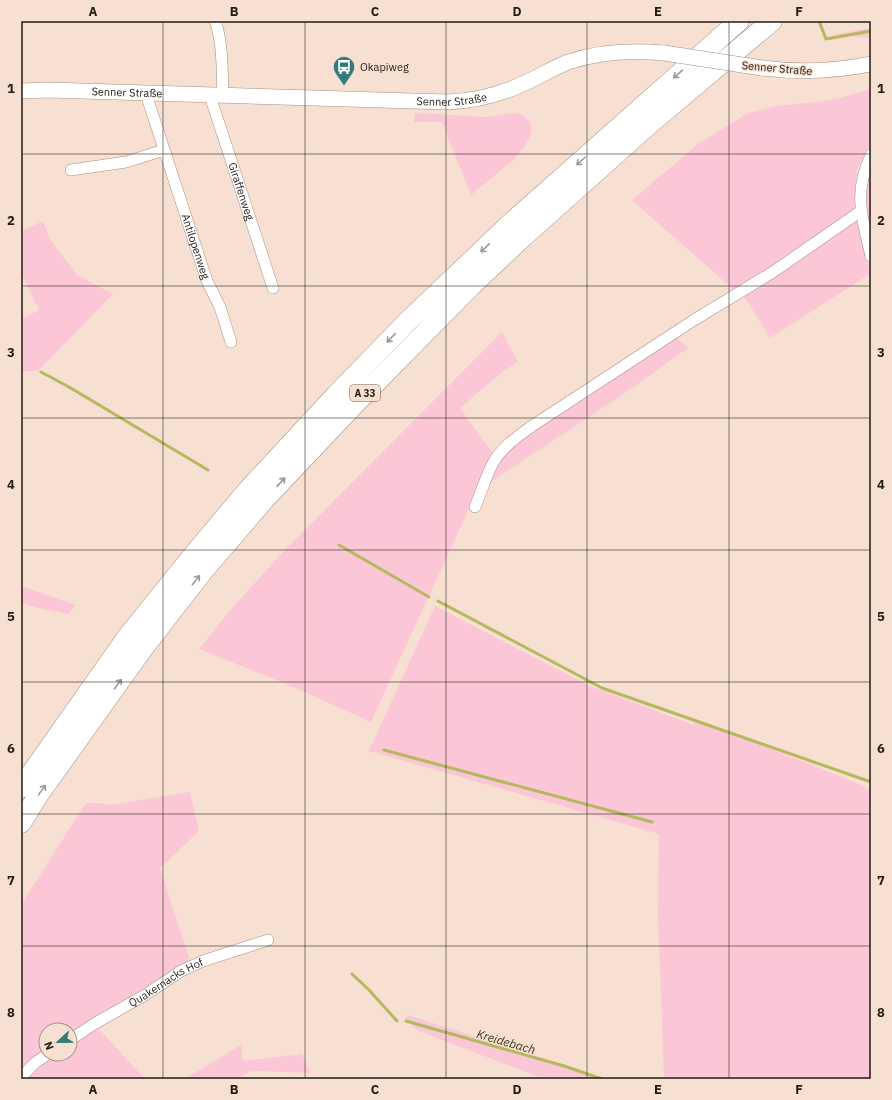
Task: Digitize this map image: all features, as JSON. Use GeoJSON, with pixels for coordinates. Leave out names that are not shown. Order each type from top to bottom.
{"type":"FeatureCollection","features":[{"type":"Feature","properties":{"kind":"highway","name":"A 33"},"geometry":{"type":"LineString","coordinates":[[21,788],[128,636],[247,491],[336,395],[408,321],[512,222],[739,21]]}},
{"type":"Feature","properties":{"kind":"highway","name":"A 33"},"geometry":{"type":"LineString","coordinates":[[21,823],[39,794],[144,647],[198,578],[264,500],[329,431],[471,286],[523,237],[654,121],[772,21]]}},
{"type":"Feature","properties":{"kind":"street"},"geometry":{"type":"LineString","coordinates":[[215,21],[220,50],[218,95]]}},
{"type":"Feature","properties":{"kind":"street","name":"Senner Straße"},"geometry":{"type":"LineString","coordinates":[[21,91],[49,90],[460,101],[488,97],[518,86],[560,66],[588,56],[626,51],[664,53],[762,68],[797,71],[818,71],[871,64]]}},
{"type":"Feature","properties":{"kind":"street","name":"Antilopenweg"},"geometry":{"type":"LineString","coordinates":[[148,93],[148,100],[207,281],[220,307],[231,342]]}},
{"type":"Feature","properties":{"kind":"street","name":"Giraffenweg"},"geometry":{"type":"LineString","coordinates":[[218,95],[212,102],[272,288]]}},
{"type":"Feature","properties":{"kind":"street"},"geometry":{"type":"LineString","coordinates":[[71,170],[126,162],[164,150]]}},
{"type":"Feature","properties":{"kind":"street"},"geometry":{"type":"LineString","coordinates":[[871,155],[865,168],[860,190],[861,211],[871,256]]}},
{"type":"Feature","properties":{"kind":"street"},"geometry":{"type":"LineString","coordinates":[[475,507],[493,463],[512,440],[694,320],[773,272],[861,211]]}},
{"type":"Feature","properties":{"kind":"street","name":"Quakernacks Hof"},"geometry":{"type":"LineString","coordinates":[[78,1035],[145,995],[181,971],[203,961],[268,940]]}},
{"type":"Feature","properties":{"kind":"street"},"geometry":{"type":"LineString","coordinates":[[21,1077],[38,1061]]}},
{"type":"Feature","properties":{"kind":"shaded area"},"geometry":{"type":"Polygon","coordinates":[[[871,28],[871,38],[830,35],[871,28]]]}},
{"type":"Feature","properties":{"kind":"shaded area"},"geometry":{"type":"Polygon","coordinates":[[[871,89],[871,146],[867,149],[857,169],[857,211],[735,291],[632,200],[698,144],[748,113],[776,106],[840,98],[871,89]]]}},
{"type":"Feature","properties":{"kind":"shaded area"},"geometry":{"type":"Polygon","coordinates":[[[415,113],[486,117],[518,113],[531,123],[531,134],[524,148],[512,161],[471,195],[442,122],[414,122],[415,113]]]}},
{"type":"Feature","properties":{"kind":"shaded area"},"geometry":{"type":"Polygon","coordinates":[[[871,176],[871,234],[865,193],[871,176]]]}},
{"type":"Feature","properties":{"kind":"shaded area"},"geometry":{"type":"Polygon","coordinates":[[[858,217],[870,274],[770,338],[742,293],[858,217]]]}},
{"type":"Feature","properties":{"kind":"shaded area"},"geometry":{"type":"Polygon","coordinates":[[[43,221],[49,238],[77,275],[113,294],[39,370],[21,372],[21,319],[39,310],[21,273],[21,231],[43,221]]]}},
{"type":"Feature","properties":{"kind":"shaded area"},"geometry":{"type":"Polygon","coordinates":[[[502,332],[518,362],[502,372],[460,408],[495,456],[491,461],[371,722],[291,686],[199,649],[232,608],[283,552],[502,332]]]}},
{"type":"Feature","properties":{"kind":"shaded area"},"geometry":{"type":"Polygon","coordinates":[[[675,336],[688,348],[625,393],[489,483],[496,464],[514,442],[675,336]]]}},
{"type":"Feature","properties":{"kind":"shaded area"},"geometry":{"type":"Polygon","coordinates":[[[21,586],[76,605],[69,614],[21,603],[21,586]]]}},
{"type":"Feature","properties":{"kind":"shaded area"},"geometry":{"type":"Polygon","coordinates":[[[435,606],[590,686],[694,725],[695,720],[731,733],[850,780],[871,790],[871,1079],[664,1079],[658,915],[659,834],[369,751],[435,606]]]}},
{"type":"Feature","properties":{"kind":"shaded area"},"geometry":{"type":"Polygon","coordinates":[[[190,792],[199,831],[160,868],[190,960],[144,991],[94,1019],[98,1028],[145,1079],[21,1079],[21,905],[86,803],[111,805],[190,792]]]}},
{"type":"Feature","properties":{"kind":"shaded area"},"geometry":{"type":"Polygon","coordinates":[[[408,1015],[608,1079],[544,1079],[419,1031],[405,1018],[408,1015]]]}},
{"type":"Feature","properties":{"kind":"shaded area"},"geometry":{"type":"Polygon","coordinates":[[[241,1045],[243,1061],[302,1054],[310,1073],[251,1071],[236,1079],[185,1079],[241,1045]]]}},
{"type":"Feature","properties":{"kind":"waterway"},"geometry":{"type":"LineString","coordinates":[[819,21],[826,39],[871,31]]}},
{"type":"Feature","properties":{"kind":"waterway"},"geometry":{"type":"LineString","coordinates":[[41,372],[69,387],[208,470]]}},
{"type":"Feature","properties":{"kind":"waterway"},"geometry":{"type":"LineString","coordinates":[[339,545],[429,597]]}},
{"type":"Feature","properties":{"kind":"waterway"},"geometry":{"type":"LineString","coordinates":[[438,601],[602,688],[871,782]]}},
{"type":"Feature","properties":{"kind":"waterway"},"geometry":{"type":"LineString","coordinates":[[384,750],[652,822]]}},
{"type":"Feature","properties":{"kind":"waterway","name":"Kreidebach"},"geometry":{"type":"LineString","coordinates":[[352,974],[369,990],[397,1021]]}},
{"type":"Feature","properties":{"kind":"waterway","name":"Kreidebach"},"geometry":{"type":"LineString","coordinates":[[406,1021],[564,1066],[602,1079]]}},
{"type":"Feature","properties":{"kind":"place","name":"Okapiweg"},"geometry":{"type":"Point","coordinates":[344,86]}}]}
